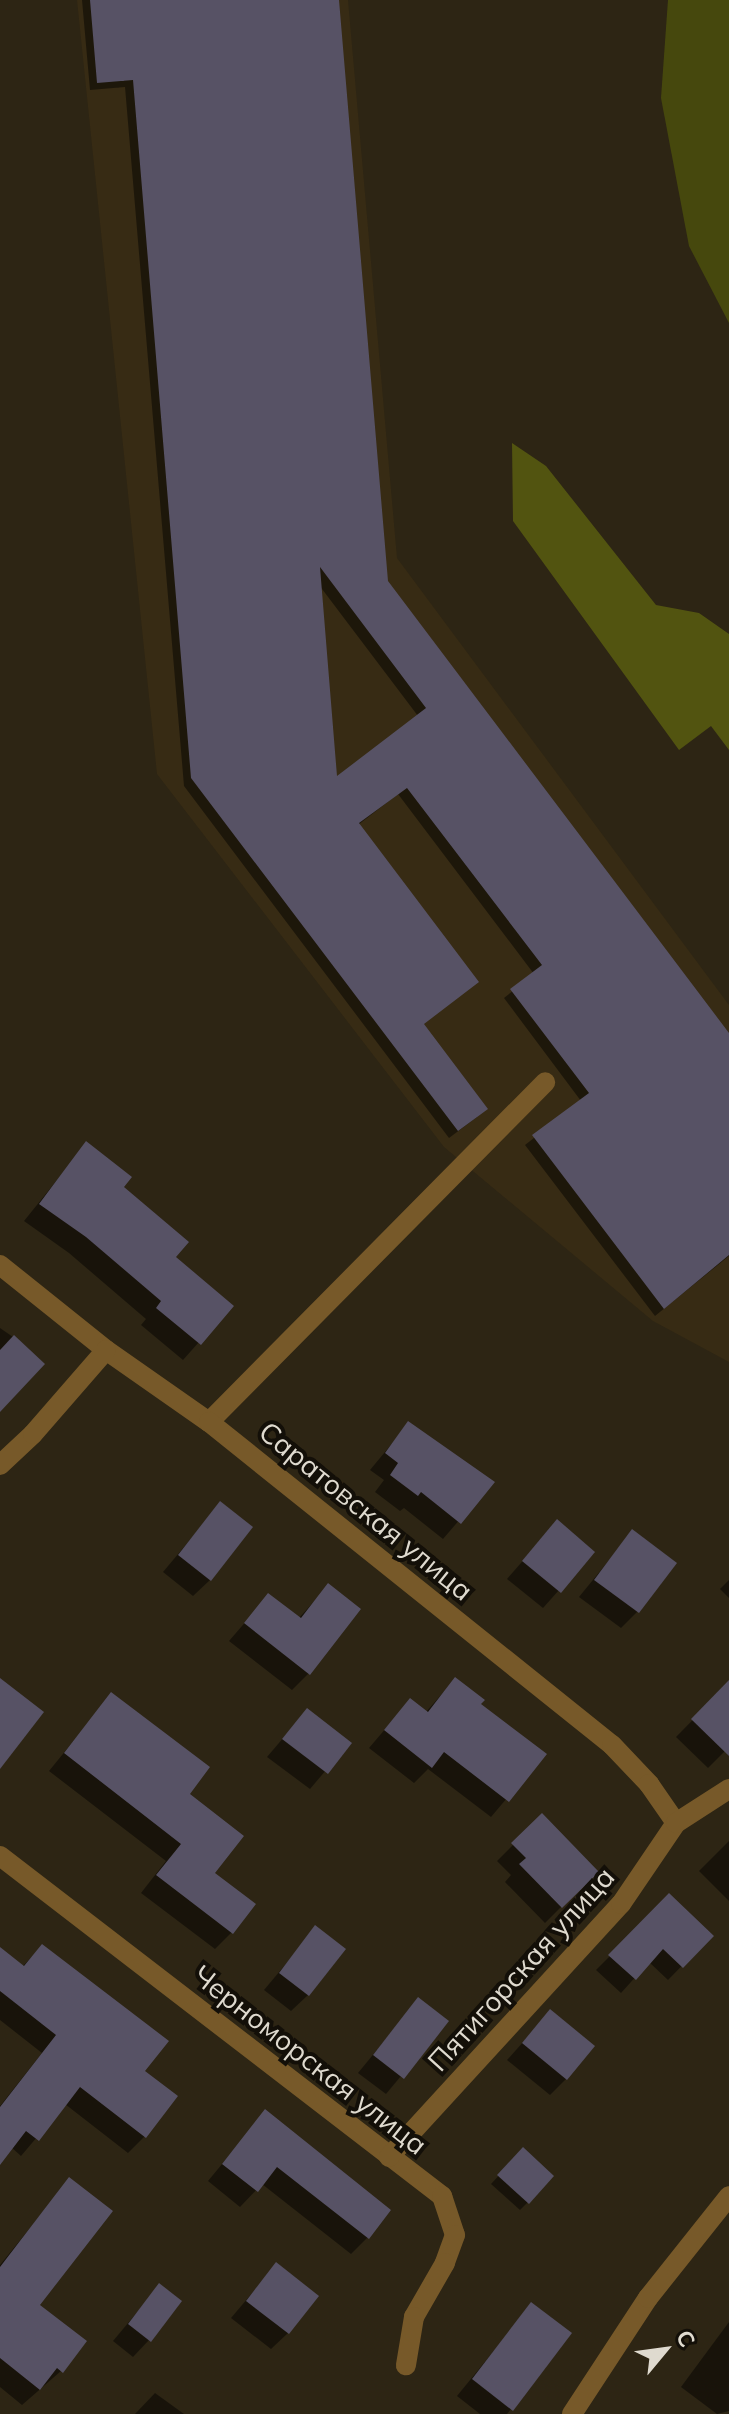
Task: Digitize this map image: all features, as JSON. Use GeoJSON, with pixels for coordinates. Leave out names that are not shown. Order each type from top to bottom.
{"type":"FeatureCollection","features":[{"type":"Feature","properties":{"kind":"street"},"geometry":{"type":"LineString","coordinates":[[209,1422],[545,1082]]}},
{"type":"Feature","properties":{"kind":"street","name":"Саратовская улица"},"geometry":{"type":"LineString","coordinates":[[0,1265],[106,1350],[209,1422],[612,1745],[649,1784],[676,1823]]}},
{"type":"Feature","properties":{"kind":"street"},"geometry":{"type":"LineString","coordinates":[[0,1465],[33,1434],[106,1350]]}},
{"type":"Feature","properties":{"kind":"street","name":"Пятигорская улица"},"geometry":{"type":"LineString","coordinates":[[389,2157],[621,1904],[676,1823],[729,1789]]}},
{"type":"Feature","properties":{"kind":"street","name":"Черноморская улица"},"geometry":{"type":"LineString","coordinates":[[0,1856],[442,2196],[455,2235],[445,2263],[414,2317],[406,2365]]}},
{"type":"Feature","properties":{"kind":"street"},"geometry":{"type":"LineString","coordinates":[[572,2414],[648,2298],[729,2196]]}},
{"type":"Feature","properties":{"kind":"shaded area"},"geometry":{"type":"Polygon","coordinates":[[[77,0],[348,0],[397,558],[729,1005],[729,1362],[653,1321],[444,1147],[157,774],[77,0]]]}},
{"type":"Feature","properties":{"kind":"shaded area"},"geometry":{"type":"Polygon","coordinates":[[[668,0],[729,0],[729,323],[689,246],[661,98],[668,0]]]}},
{"type":"Feature","properties":{"kind":"shaded area"},"geometry":{"type":"Polygon","coordinates":[[[512,443],[546,466],[656,605],[699,613],[729,634],[729,750],[711,726],[679,750],[513,521],[512,443]]]}},
{"type":"Feature","properties":{"kind":"building"},"geometry":{"type":"Polygon","coordinates":[[[90,0],[339,0],[388,581],[729,1033],[729,1255],[664,1309],[532,1135],[589,1093],[510,989],[542,965],[407,788],[359,823],[479,982],[424,1024],[488,1109],[458,1131],[191,778],[133,80],[97,83],[90,0]],[[320,567],[337,776],[426,708],[320,567]]]}},
{"type":"Feature","properties":{"kind":"building"},"geometry":{"type":"Polygon","coordinates":[[[86,1141],[132,1177],[124,1187],[189,1242],[176,1257],[234,1306],[201,1345],[156,1308],[161,1301],[86,1237],[39,1204],[86,1141]]]}},
{"type":"Feature","properties":{"kind":"building"},"geometry":{"type":"Polygon","coordinates":[[[14,1335],[45,1364],[0,1412],[0,1350],[14,1335]]]}},
{"type":"Feature","properties":{"kind":"building"},"geometry":{"type":"Polygon","coordinates":[[[408,1421],[495,1482],[461,1524],[421,1492],[418,1496],[390,1475],[398,1463],[385,1453],[408,1421]]]}},
{"type":"Feature","properties":{"kind":"building"},"geometry":{"type":"Polygon","coordinates":[[[220,1501],[253,1527],[211,1581],[178,1555],[220,1501]]]}},
{"type":"Feature","properties":{"kind":"building"},"geometry":{"type":"Polygon","coordinates":[[[557,1519],[595,1552],[561,1593],[522,1561],[557,1519]]]}},
{"type":"Feature","properties":{"kind":"building"},"geometry":{"type":"Polygon","coordinates":[[[632,1529],[677,1563],[639,1613],[594,1580],[632,1529]]]}},
{"type":"Feature","properties":{"kind":"building"},"geometry":{"type":"Polygon","coordinates":[[[328,1583],[361,1609],[310,1675],[244,1623],[268,1593],[301,1618],[328,1583]]]}},
{"type":"Feature","properties":{"kind":"building"},"geometry":{"type":"Polygon","coordinates":[[[455,1677],[485,1700],[481,1704],[547,1754],[509,1802],[444,1752],[432,1768],[384,1730],[410,1698],[428,1712],[455,1677]]]}},
{"type":"Feature","properties":{"kind":"building"},"geometry":{"type":"Polygon","coordinates":[[[0,1678],[44,1712],[0,1769],[0,1678]]]}},
{"type":"Feature","properties":{"kind":"building"},"geometry":{"type":"Polygon","coordinates":[[[729,1680],[729,1756],[691,1719],[729,1680]]]}},
{"type":"Feature","properties":{"kind":"building"},"geometry":{"type":"Polygon","coordinates":[[[111,1692],[210,1767],[190,1794],[244,1836],[215,1873],[256,1904],[233,1934],[156,1875],[181,1844],[64,1753],[111,1692]]]}},
{"type":"Feature","properties":{"kind":"building"},"geometry":{"type":"Polygon","coordinates":[[[307,1708],[352,1743],[328,1774],[282,1739],[307,1708]]]}},
{"type":"Feature","properties":{"kind":"building"},"geometry":{"type":"Polygon","coordinates":[[[542,1813],[599,1872],[562,1908],[519,1864],[526,1858],[511,1843],[542,1813]]]}},
{"type":"Feature","properties":{"kind":"building"},"geometry":{"type":"Polygon","coordinates":[[[669,1893],[714,1936],[683,1968],[663,1949],[636,1980],[608,1955],[669,1893]]]}},
{"type":"Feature","properties":{"kind":"building"},"geometry":{"type":"Polygon","coordinates":[[[315,1925],[346,1949],[309,1996],[279,1973],[315,1925]]]}},
{"type":"Feature","properties":{"kind":"building"},"geometry":{"type":"Polygon","coordinates":[[[42,1944],[169,2041],[145,2071],[178,2096],[146,2138],[80,2087],[39,2141],[26,2131],[0,2165],[0,2107],[56,2035],[0,1991],[0,1947],[24,1966],[42,1944]]]}},
{"type":"Feature","properties":{"kind":"building"},"geometry":{"type":"Polygon","coordinates":[[[418,1997],[449,2021],[404,2079],[373,2055],[418,1997]]]}},
{"type":"Feature","properties":{"kind":"building"},"geometry":{"type":"Polygon","coordinates":[[[550,2009],[595,2046],[567,2080],[522,2043],[550,2009]]]}},
{"type":"Feature","properties":{"kind":"building"},"geometry":{"type":"Polygon","coordinates":[[[265,2109],[391,2210],[369,2239],[277,2167],[258,2192],[222,2164],[265,2109]]]}},
{"type":"Feature","properties":{"kind":"building"},"geometry":{"type":"Polygon","coordinates":[[[523,2147],[554,2176],[529,2204],[497,2175],[523,2147]]]}},
{"type":"Feature","properties":{"kind":"building"},"geometry":{"type":"Polygon","coordinates":[[[69,2177],[113,2211],[40,2305],[87,2341],[63,2373],[57,2368],[40,2390],[0,2358],[0,2267],[69,2177]]]}},
{"type":"Feature","properties":{"kind":"building"},"geometry":{"type":"Polygon","coordinates":[[[276,2262],[319,2296],[289,2334],[246,2301],[276,2262]]]}},
{"type":"Feature","properties":{"kind":"building"},"geometry":{"type":"Polygon","coordinates":[[[159,2283],[182,2301],[151,2342],[128,2324],[159,2283]]]}},
{"type":"Feature","properties":{"kind":"building"},"geometry":{"type":"Polygon","coordinates":[[[531,2302],[572,2333],[513,2411],[472,2379],[531,2302]]]}}]}
